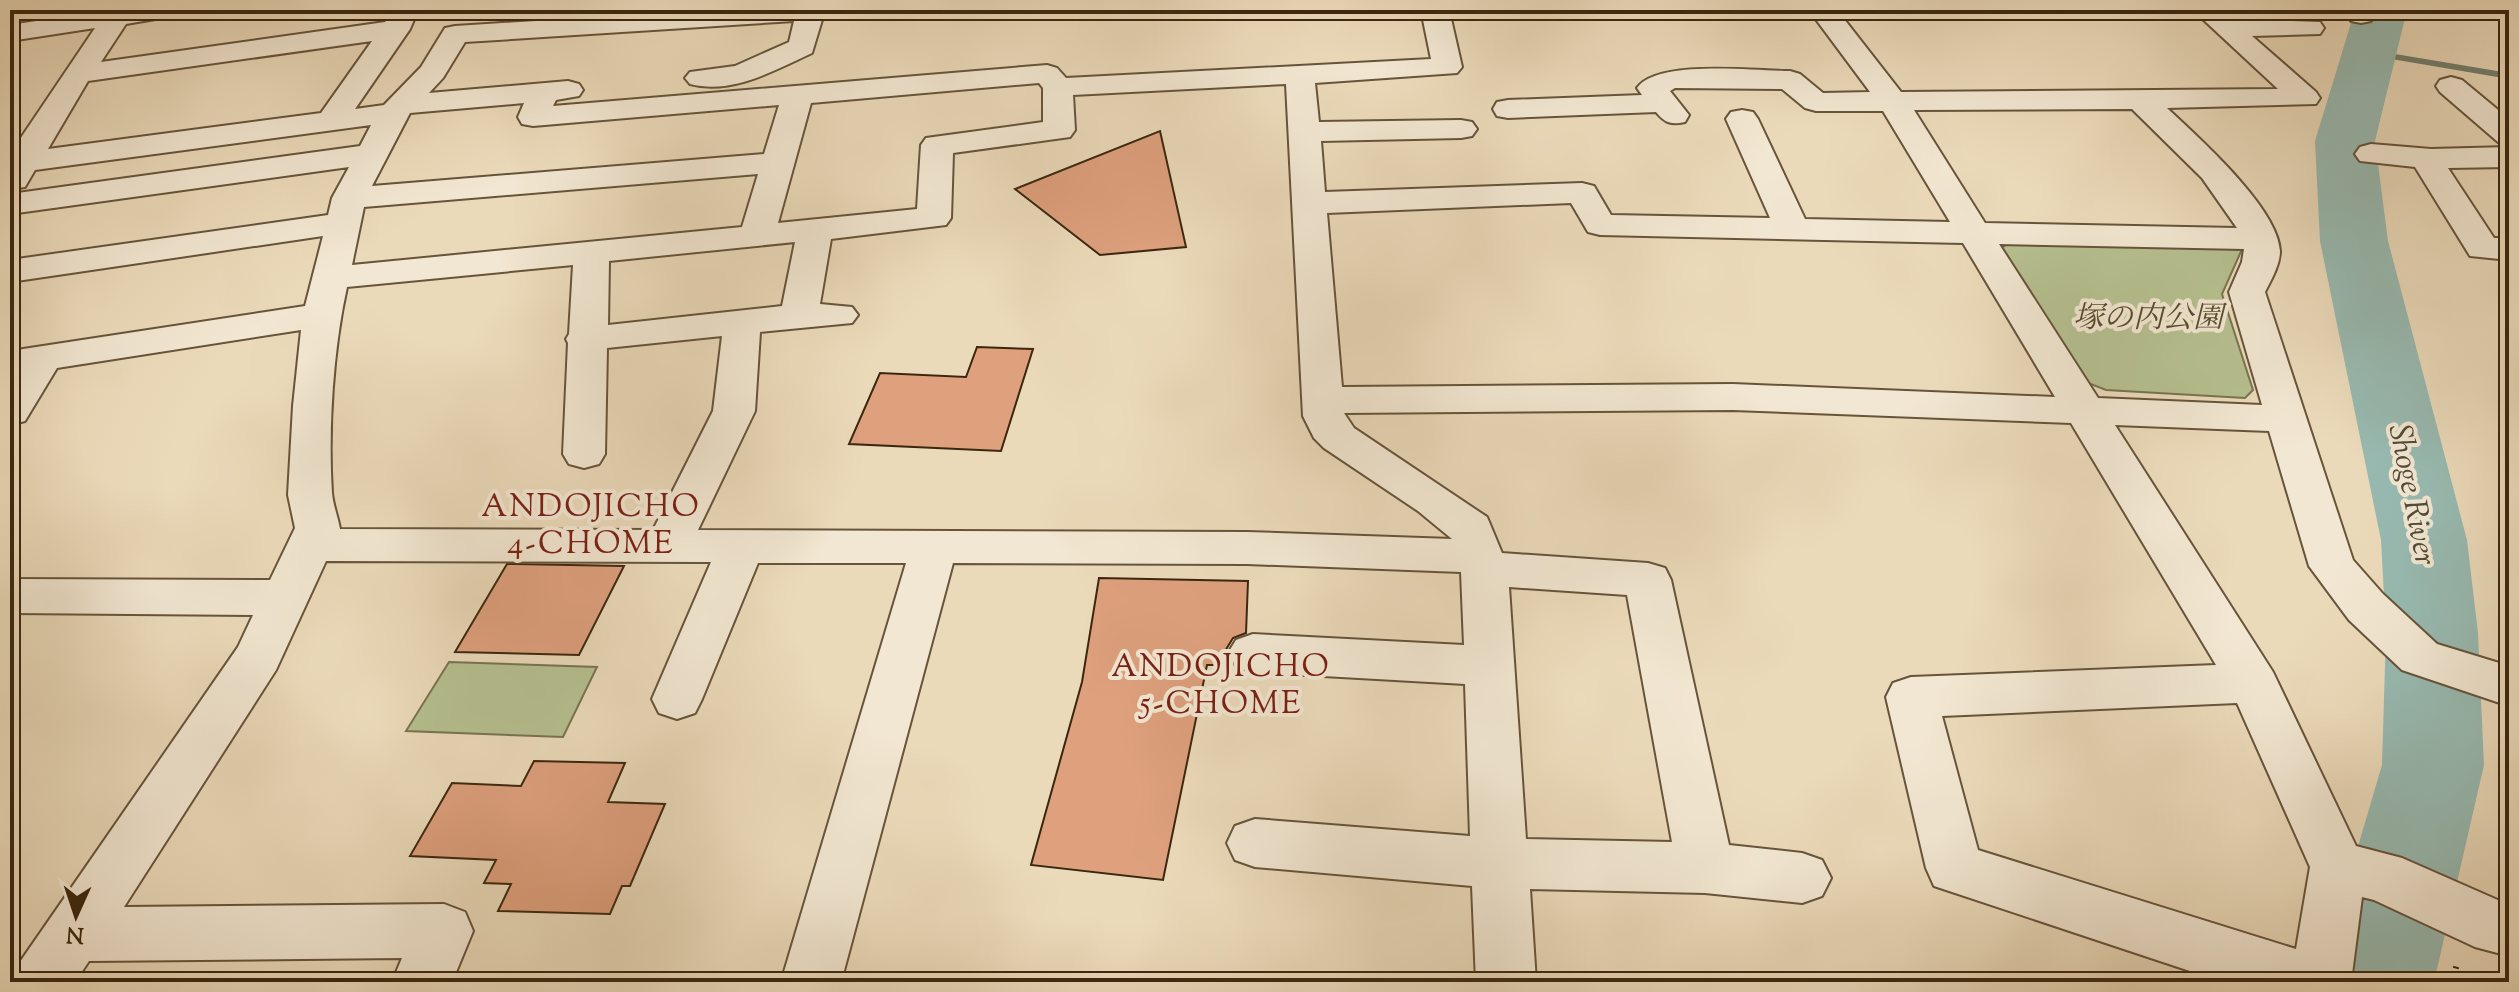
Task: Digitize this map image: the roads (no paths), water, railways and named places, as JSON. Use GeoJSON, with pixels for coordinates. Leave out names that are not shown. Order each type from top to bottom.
{"type":"FeatureCollection","features":[{"type":"Feature","properties":{"kind":"street"},"geometry":{"type":"LineString","coordinates":[[10,21],[24,10]]}},
{"type":"Feature","properties":{"kind":"street"},"geometry":{"type":"LineString","coordinates":[[10,33],[119,14],[163,10]]}},
{"type":"Feature","properties":{"kind":"street"},"geometry":{"type":"LineString","coordinates":[[1058,87],[1447,67],[1435,10]]}},
{"type":"Feature","properties":{"kind":"street"},"geometry":{"type":"LineString","coordinates":[[1823,10],[1893,102],[2253,683],[2360,872],[2496,928],[2509,929]]}},
{"type":"Feature","properties":{"kind":"street"},"geometry":{"type":"LineString","coordinates":[[14,170],[397,109],[741,74],[802,47],[811,11],[603,17],[455,34],[433,72],[397,109],[346,211],[327,297],[313,406],[310,495],[318,528],[258,657],[41,982]]}},
{"type":"Feature","properties":{"kind":"street"},"geometry":{"type":"LineString","coordinates":[[14,170],[119,14]]}},
{"type":"Feature","properties":{"kind":"street"},"geometry":{"type":"LineString","coordinates":[[1508,109],[1669,109],[1652,88],[1670,79],[1790,80],[1816,102],[2305,98],[2216,18]]}},
{"type":"Feature","properties":{"kind":"street"},"geometry":{"type":"LineString","coordinates":[[2216,18],[2310,28]]}},
{"type":"Feature","properties":{"kind":"street"},"geometry":{"type":"LineString","coordinates":[[78,74],[402,19]]}},
{"type":"Feature","properties":{"kind":"street"},"geometry":{"type":"LineString","coordinates":[[332,120],[402,19]]}},
{"type":"Feature","properties":{"kind":"street"},"geometry":{"type":"LineString","coordinates":[[10,412],[27,360],[327,297],[591,253],[934,218],[937,145],[1059,130],[1058,87],[1047,74],[533,117],[544,92]]}},
{"type":"Feature","properties":{"kind":"street"},"geometry":{"type":"LineString","coordinates":[[1300,74],[1323,400],[1329,428],[1339,438],[1471,528],[1481,562],[1506,982]]}},
{"type":"Feature","properties":{"kind":"street"},"geometry":{"type":"LineString","coordinates":[[2451,86],[2509,135]]}},
{"type":"Feature","properties":{"kind":"street"},"geometry":{"type":"LineString","coordinates":[[757,235],[798,94]]}},
{"type":"Feature","properties":{"kind":"street"},"geometry":{"type":"LineString","coordinates":[[2141,100],[2199,157],[2247,211],[2261,239],[2262,253],[2247,292],[2332,566],[2366,607],[2420,657],[2509,686]]}},
{"type":"Feature","properties":{"kind":"street"},"geometry":{"type":"LineString","coordinates":[[1742,119],[1792,228]]}},
{"type":"Feature","properties":{"kind":"street"},"geometry":{"type":"LineString","coordinates":[[1305,132],[1461,129]]}},
{"type":"Feature","properties":{"kind":"street"},"geometry":{"type":"LineString","coordinates":[[10,204],[372,154]]}},
{"type":"Feature","properties":{"kind":"street"},"geometry":{"type":"LineString","coordinates":[[2371,154],[2431,159],[2509,157]]}},
{"type":"Feature","properties":{"kind":"street"},"geometry":{"type":"LineString","coordinates":[[2431,159],[2432,169],[2483,248],[2509,249]]}},
{"type":"Feature","properties":{"kind":"street"},"geometry":{"type":"LineString","coordinates":[[10,271],[346,211],[779,163]]}},
{"type":"Feature","properties":{"kind":"street"},"geometry":{"type":"LineString","coordinates":[[1310,203],[1582,193],[1600,225],[2261,239]]}},
{"type":"Feature","properties":{"kind":"street"},"geometry":{"type":"LineString","coordinates":[[799,316],[815,229]]}},
{"type":"Feature","properties":{"kind":"street"},"geometry":{"type":"LineString","coordinates":[[584,454],[585,339],[591,253]]}},
{"type":"Feature","properties":{"kind":"street"},"geometry":{"type":"LineString","coordinates":[[585,339],[799,316],[839,315]]}},
{"type":"Feature","properties":{"kind":"street"},"geometry":{"type":"LineString","coordinates":[[668,546],[734,411],[742,322]]}},
{"type":"Feature","properties":{"kind":"street"},"geometry":{"type":"LineString","coordinates":[[1323,400],[1733,397],[2081,409],[2290,426]]}},
{"type":"Feature","properties":{"kind":"street"},"geometry":{"type":"LineString","coordinates":[[309,545],[1247,548],[1481,562],[1648,580],[1705,868]]}},
{"type":"Feature","properties":{"kind":"street"},"geometry":{"type":"LineString","coordinates":[[677,699],[741,547]]}},
{"type":"Feature","properties":{"kind":"street"},"geometry":{"type":"LineString","coordinates":[[811,982],[934,547]]}},
{"type":"Feature","properties":{"kind":"street"},"geometry":{"type":"LineString","coordinates":[[10,596],[284,598]]}},
{"type":"Feature","properties":{"kind":"street"},"geometry":{"type":"LineString","coordinates":[[1253,653],[1489,666]]}},
{"type":"Feature","properties":{"kind":"street"},"geometry":{"type":"LineString","coordinates":[[2253,683],[1911,697],[1954,868],[2309,982]]}},
{"type":"Feature","properties":{"kind":"street"},"geometry":{"type":"LineString","coordinates":[[1255,843],[1500,863],[1705,868],[1802,878]]}},
{"type":"Feature","properties":{"kind":"street"},"geometry":{"type":"LineString","coordinates":[[2321,982],[2360,872]]}},
{"type":"Feature","properties":{"kind":"street"},"geometry":{"type":"LineString","coordinates":[[74,934],[444,931],[422,982]]}},
{"type":"Feature","properties":{"kind":"waterway","name":"Shoge River"},"geometry":{"type":"LineString","coordinates":[[2376,982],[2433,765],[2432,633],[2424,540],[2354,241],[2345,141],[2381,10]]}},
{"type":"Feature","properties":{"kind":"waterway"},"geometry":{"type":"LineString","coordinates":[[2371,53],[2509,76]]}},
{"type":"Feature","properties":{"kind":"district","name":"ANDOJICHO 4-CHOME"},"geometry":{"type":"Point","coordinates":[591,526]}},
{"type":"Feature","properties":{"kind":"district","name":"ANDOJICHO 5-CHOME"},"geometry":{"type":"Point","coordinates":[1221,686]}},
{"type":"Feature","properties":{"kind":"park label","name":"塚の内公園"},"geometry":{"type":"Point","coordinates":[2148,319]}}]}
